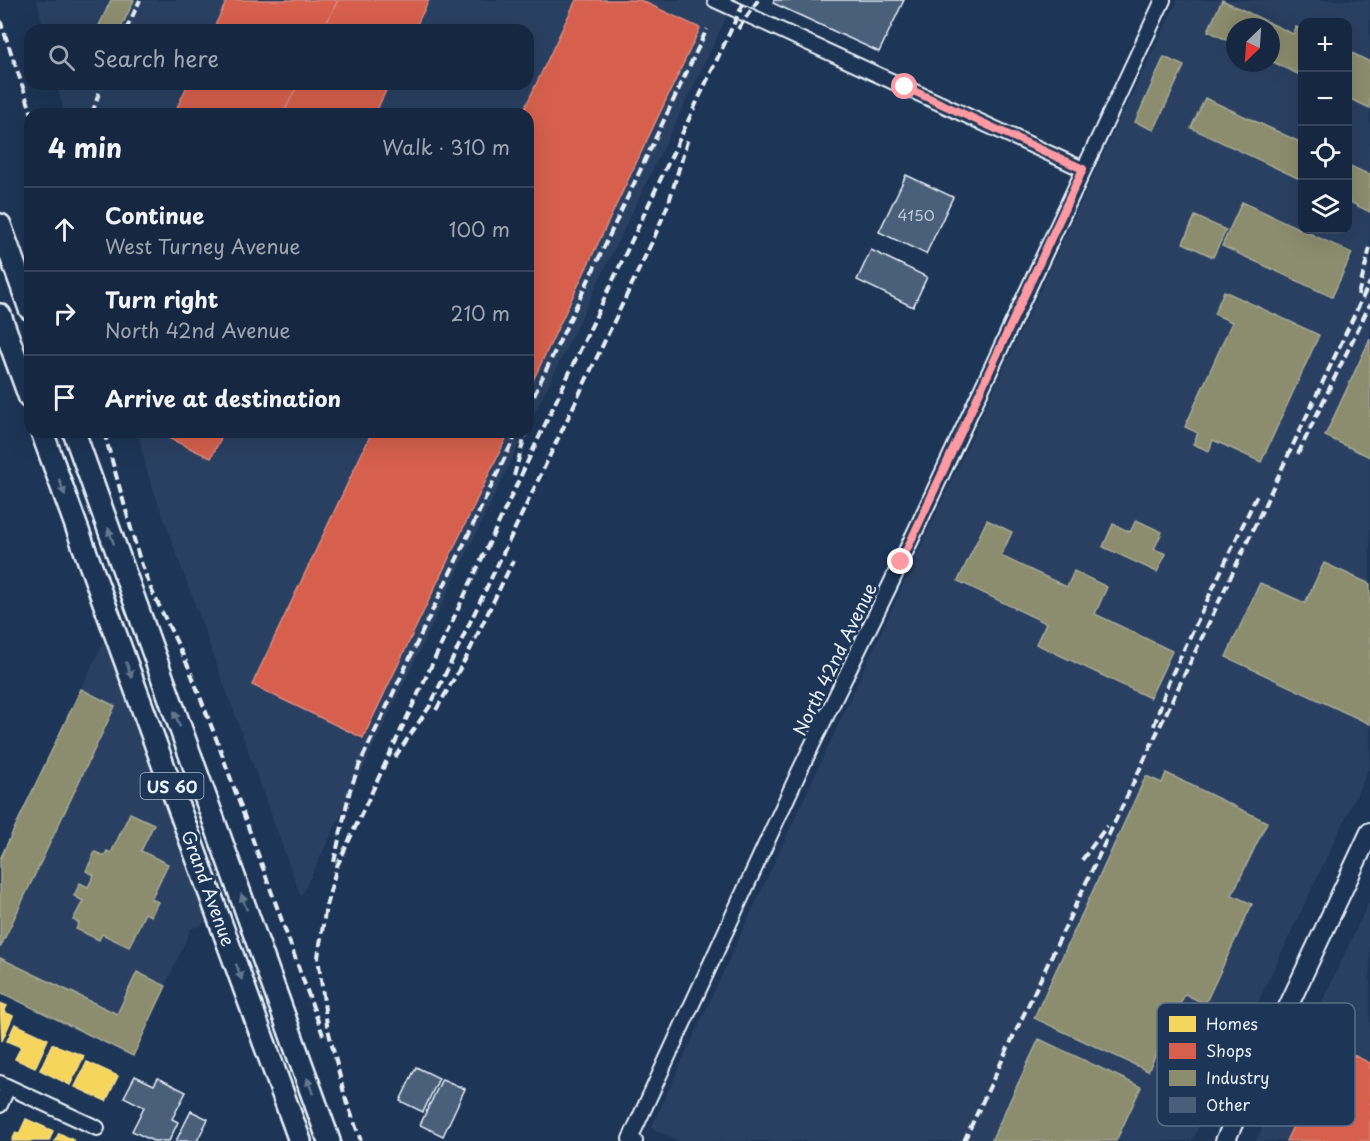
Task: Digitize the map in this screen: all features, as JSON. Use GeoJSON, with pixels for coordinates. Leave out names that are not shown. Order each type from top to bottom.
{"type":"FeatureCollection","features":[{"type":"Feature","properties":{"kind":"highway"},"geometry":{"type":"LineString","coordinates":[[0,225],[24,292]]}},
{"type":"Feature","properties":{"kind":"highway"},"geometry":{"type":"LineString","coordinates":[[0,315],[24,381]]}},
{"type":"Feature","properties":{"kind":"highway","name":"Grand Avenue"},"geometry":{"type":"LineString","coordinates":[[44,438],[300,1141]]}},
{"type":"Feature","properties":{"kind":"highway","name":"Grand Avenue"},"geometry":{"type":"LineString","coordinates":[[76,438],[329,1141]]}},
{"type":"Feature","properties":{"kind":"main road"},"geometry":{"type":"LineString","coordinates":[[1290,1003],[1370,832]]}},
{"type":"Feature","properties":{"kind":"main road"},"geometry":{"type":"LineString","coordinates":[[1225,1141],[1232,1126]]}},
{"type":"Feature","properties":{"kind":"street"},"geometry":{"type":"LineString","coordinates":[[715,0],[1083,169]]}},
{"type":"Feature","properties":{"kind":"street","name":"North 42nd Avenue"},"geometry":{"type":"LineString","coordinates":[[633,1140],[1163,0]]}},
{"type":"Feature","properties":{"kind":"street"},"geometry":{"type":"LineString","coordinates":[[0,1105],[4,1085],[97,1128]]}},
{"type":"Feature","properties":{"kind":"shaded area"},"geometry":{"type":"Polygon","coordinates":[[[37,0],[735,0],[534,415],[534,108],[63,108],[58,90],[534,90],[534,24],[43,24],[37,0]]]}},
{"type":"Feature","properties":{"kind":"shaded area"},"geometry":{"type":"Polygon","coordinates":[[[1178,0],[1370,0],[1370,766],[1258,1003],[1157,1003],[1157,1126],[1199,1126],[1192,1141],[680,1141],[651,1128],[1119,120],[1178,0]]]}},
{"type":"Feature","properties":{"kind":"shaded area"},"geometry":{"type":"Polygon","coordinates":[[[139,438],[522,438],[301,897],[147,472],[139,438]]]}},
{"type":"Feature","properties":{"kind":"shaded area"},"geometry":{"type":"Polygon","coordinates":[[[106,641],[210,921],[191,929],[133,1056],[0,992],[0,859],[103,643],[106,641]]]}},
{"type":"Feature","properties":{"kind":"shaded area"},"geometry":{"type":"Polygon","coordinates":[[[1370,900],[1370,1141],[1256,1141],[1263,1126],[1355,1126],[1355,1003],[1321,1003],[1370,900]]]}},
{"type":"Feature","properties":{"kind":"building: Homes"},"geometry":{"type":"Polygon","coordinates":[[[0,1003],[7,1006],[4,1012],[13,1016],[2,1041],[0,1003]]]}},
{"type":"Feature","properties":{"kind":"building: Homes"},"geometry":{"type":"Polygon","coordinates":[[[15,1024],[48,1039],[35,1068],[15,1059],[21,1047],[7,1041],[15,1024]]]}},
{"type":"Feature","properties":{"kind":"building: Homes"},"geometry":{"type":"Polygon","coordinates":[[[52,1044],[84,1056],[70,1085],[40,1070],[52,1044]]]}},
{"type":"Feature","properties":{"kind":"building: Homes"},"geometry":{"type":"Polygon","coordinates":[[[87,1062],[118,1076],[106,1101],[75,1087],[87,1062]]]}},
{"type":"Feature","properties":{"kind":"building: Homes"},"geometry":{"type":"Polygon","coordinates":[[[26,1119],[53,1131],[49,1141],[12,1141],[16,1132],[19,1134],[26,1119]]]}},
{"type":"Feature","properties":{"kind":"building: Homes"},"geometry":{"type":"Polygon","coordinates":[[[59,1133],[75,1141],[55,1141],[59,1133]]]}},
{"type":"Feature","properties":{"kind":"building: Shops"},"geometry":{"type":"Polygon","coordinates":[[[227,0],[338,0],[326,24],[216,24],[227,0]]]}},
{"type":"Feature","properties":{"kind":"building: Shops"},"geometry":{"type":"Polygon","coordinates":[[[338,0],[429,0],[417,24],[326,24],[338,0]]]}},
{"type":"Feature","properties":{"kind":"building: Shops"},"geometry":{"type":"Polygon","coordinates":[[[576,0],[640,0],[700,28],[534,378],[534,108],[525,108],[576,0]]]}},
{"type":"Feature","properties":{"kind":"building: Shops"},"geometry":{"type":"Polygon","coordinates":[[[185,90],[295,90],[286,108],[177,108],[185,90]]]}},
{"type":"Feature","properties":{"kind":"building: Shops"},"geometry":{"type":"Polygon","coordinates":[[[295,90],[386,90],[378,108],[286,108],[295,90]]]}},
{"type":"Feature","properties":{"kind":"building: Shops"},"geometry":{"type":"Polygon","coordinates":[[[169,438],[221,438],[211,458],[169,438]]]}},
{"type":"Feature","properties":{"kind":"building: Shops"},"geometry":{"type":"Polygon","coordinates":[[[369,438],[506,438],[363,738],[252,685],[369,438]]]}},
{"type":"Feature","properties":{"kind":"building: Shops"},"geometry":{"type":"Polygon","coordinates":[[[1355,1056],[1370,1063],[1370,1141],[1286,1141],[1293,1126],[1355,1126],[1355,1056]]]}},
{"type":"Feature","properties":{"kind":"building: Industry"},"geometry":{"type":"Polygon","coordinates":[[[111,0],[134,0],[123,24],[100,24],[111,0]]]}},
{"type":"Feature","properties":{"kind":"building: Industry"},"geometry":{"type":"Polygon","coordinates":[[[1222,0],[1260,18],[1226,18],[1226,40],[1208,31],[1222,0]]]}},
{"type":"Feature","properties":{"kind":"building: Industry"},"geometry":{"type":"Polygon","coordinates":[[[1296,27],[1298,28],[1298,74],[1280,65],[1280,28],[1293,34],[1296,27]]]}},
{"type":"Feature","properties":{"kind":"building: Industry"},"geometry":{"type":"Polygon","coordinates":[[[1352,53],[1370,62],[1370,108],[1352,100],[1352,53]]]}},
{"type":"Feature","properties":{"kind":"building: Industry"},"geometry":{"type":"Polygon","coordinates":[[[1164,57],[1184,66],[1154,130],[1135,122],[1164,57]]]}},
{"type":"Feature","properties":{"kind":"building: Industry"},"geometry":{"type":"Polygon","coordinates":[[[1205,98],[1298,141],[1298,178],[1191,128],[1205,98]]]}},
{"type":"Feature","properties":{"kind":"building: Industry"},"geometry":{"type":"Polygon","coordinates":[[[1352,167],[1370,175],[1370,212],[1352,203],[1352,167]]]}},
{"type":"Feature","properties":{"kind":"building: Industry"},"geometry":{"type":"Polygon","coordinates":[[[1242,202],[1298,228],[1298,234],[1311,234],[1352,253],[1332,297],[1222,246],[1242,202]]]}},
{"type":"Feature","properties":{"kind":"building: Industry"},"geometry":{"type":"Polygon","coordinates":[[[1195,216],[1226,230],[1213,257],[1183,243],[1195,216]]]}},
{"type":"Feature","properties":{"kind":"building: Industry"},"geometry":{"type":"Polygon","coordinates":[[[1224,291],[1319,335],[1261,462],[1213,440],[1209,451],[1193,444],[1198,433],[1185,427],[1232,322],[1214,314],[1224,291]]]}},
{"type":"Feature","properties":{"kind":"building: Industry"},"geometry":{"type":"Polygon","coordinates":[[[1370,339],[1370,457],[1325,436],[1370,339]]]}},
{"type":"Feature","properties":{"kind":"building: Industry"},"geometry":{"type":"Polygon","coordinates":[[[987,520],[1012,532],[1001,556],[1067,587],[1074,571],[1107,587],[1095,614],[1172,651],[1150,698],[1036,644],[1046,623],[958,581],[987,520]]]}},
{"type":"Feature","properties":{"kind":"building: Industry"},"geometry":{"type":"Polygon","coordinates":[[[1136,520],[1162,532],[1154,549],[1166,554],[1157,572],[1103,547],[1113,524],[1130,532],[1136,520]]]}},
{"type":"Feature","properties":{"kind":"building: Industry"},"geometry":{"type":"Polygon","coordinates":[[[1324,563],[1370,584],[1370,724],[1226,657],[1260,583],[1305,603],[1324,563]]]}},
{"type":"Feature","properties":{"kind":"building: Industry"},"geometry":{"type":"Polygon","coordinates":[[[81,689],[115,706],[0,948],[0,859],[81,689]]]}},
{"type":"Feature","properties":{"kind":"building: Industry"},"geometry":{"type":"Polygon","coordinates":[[[1166,773],[1267,822],[1232,895],[1252,904],[1205,1003],[1185,994],[1181,1003],[1157,1003],[1157,1052],[1148,1071],[1034,1018],[1146,776],[1162,783],[1166,773]]]}},
{"type":"Feature","properties":{"kind":"building: Industry"},"geometry":{"type":"Polygon","coordinates":[[[130,813],[154,824],[141,851],[168,864],[151,899],[158,902],[151,916],[145,913],[129,947],[102,934],[99,940],[76,929],[79,923],[73,920],[83,901],[74,896],[80,883],[88,887],[94,875],[86,871],[95,852],[104,856],[107,851],[111,853],[130,813]]]}},
{"type":"Feature","properties":{"kind":"building: Industry"},"geometry":{"type":"Polygon","coordinates":[[[0,958],[117,1014],[137,972],[166,986],[133,1056],[0,992],[0,958]]]}},
{"type":"Feature","properties":{"kind":"building: Industry"},"geometry":{"type":"Polygon","coordinates":[[[1039,1039],[1141,1087],[1116,1141],[991,1141],[1039,1039]]]}},
{"type":"Feature","properties":{"kind":"building: Other"},"geometry":{"type":"Polygon","coordinates":[[[774,0],[904,0],[879,52],[773,3],[774,0]]]}},
{"type":"Feature","properties":{"kind":"building: Other"},"geometry":{"type":"Polygon","coordinates":[[[906,175],[953,197],[926,254],[879,232],[906,175]]]}},
{"type":"Feature","properties":{"kind":"building: Other"},"geometry":{"type":"Polygon","coordinates":[[[871,250],[927,277],[913,307],[857,280],[871,250]]]}},
{"type":"Feature","properties":{"kind":"building: Other"},"geometry":{"type":"Polygon","coordinates":[[[416,1067],[439,1078],[423,1112],[400,1101],[416,1067]]]}},
{"type":"Feature","properties":{"kind":"building: Other"},"geometry":{"type":"Polygon","coordinates":[[[135,1076],[154,1085],[158,1078],[186,1092],[172,1119],[178,1122],[169,1141],[153,1141],[132,1131],[144,1107],[124,1097],[135,1076]]]}},
{"type":"Feature","properties":{"kind":"building: Other"},"geometry":{"type":"Polygon","coordinates":[[[442,1079],[465,1089],[443,1136],[420,1125],[442,1079]]]}},
{"type":"Feature","properties":{"kind":"building: Other"},"geometry":{"type":"Polygon","coordinates":[[[191,1111],[208,1119],[197,1141],[176,1141],[191,1111]]]}},
{"type":"Feature","properties":{"kind":"railway"},"geometry":{"type":"LineString","coordinates":[[129,24],[140,0]]}},
{"type":"Feature","properties":{"kind":"railway"},"geometry":{"type":"LineString","coordinates":[[347,1105],[327,1025],[318,957],[326,906],[337,866],[745,0]]}},
{"type":"Feature","properties":{"kind":"railway"},"geometry":{"type":"LineString","coordinates":[[738,29],[758,0]]}},
{"type":"Feature","properties":{"kind":"railway"},"geometry":{"type":"LineString","coordinates":[[0,20],[30,108]]}},
{"type":"Feature","properties":{"kind":"railway"},"geometry":{"type":"LineString","coordinates":[[534,395],[707,29]]}},
{"type":"Feature","properties":{"kind":"railway"},"geometry":{"type":"LineString","coordinates":[[94,108],[100,90]]}},
{"type":"Feature","properties":{"kind":"railway"},"geometry":{"type":"LineString","coordinates":[[395,757],[430,706],[654,238],[669,202],[688,138]]}},
{"type":"Feature","properties":{"kind":"railway"},"geometry":{"type":"LineString","coordinates":[[1358,295],[1370,248]]}},
{"type":"Feature","properties":{"kind":"railway"},"geometry":{"type":"LineString","coordinates":[[964,1141],[1370,282]]}},
{"type":"Feature","properties":{"kind":"railway"},"geometry":{"type":"LineString","coordinates":[[1298,454],[1370,304]]}},
{"type":"Feature","properties":{"kind":"railway"},"geometry":{"type":"LineString","coordinates":[[106,438],[139,557],[151,589],[189,668],[323,1035]]}},
{"type":"Feature","properties":{"kind":"railway"},"geometry":{"type":"LineString","coordinates":[[334,862],[350,790],[361,761],[514,438]]}},
{"type":"Feature","properties":{"kind":"railway"},"geometry":{"type":"LineString","coordinates":[[514,476],[524,438]]}},
{"type":"Feature","properties":{"kind":"railway"},"geometry":{"type":"LineString","coordinates":[[1154,726],[1168,683],[1258,493]]}},
{"type":"Feature","properties":{"kind":"railway"},"geometry":{"type":"LineString","coordinates":[[436,710],[466,658],[513,561]]}},
{"type":"Feature","properties":{"kind":"railway"},"geometry":{"type":"LineString","coordinates":[[1082,860],[1107,826]]}},
{"type":"Feature","properties":{"kind":"railway"},"geometry":{"type":"LineString","coordinates":[[345,1097],[361,1141]]}},
{"type":"Feature","properties":{"kind":"route"},"geometry":{"type":"LineString","coordinates":[[901,562],[1083,169],[905,87]]}}]}
